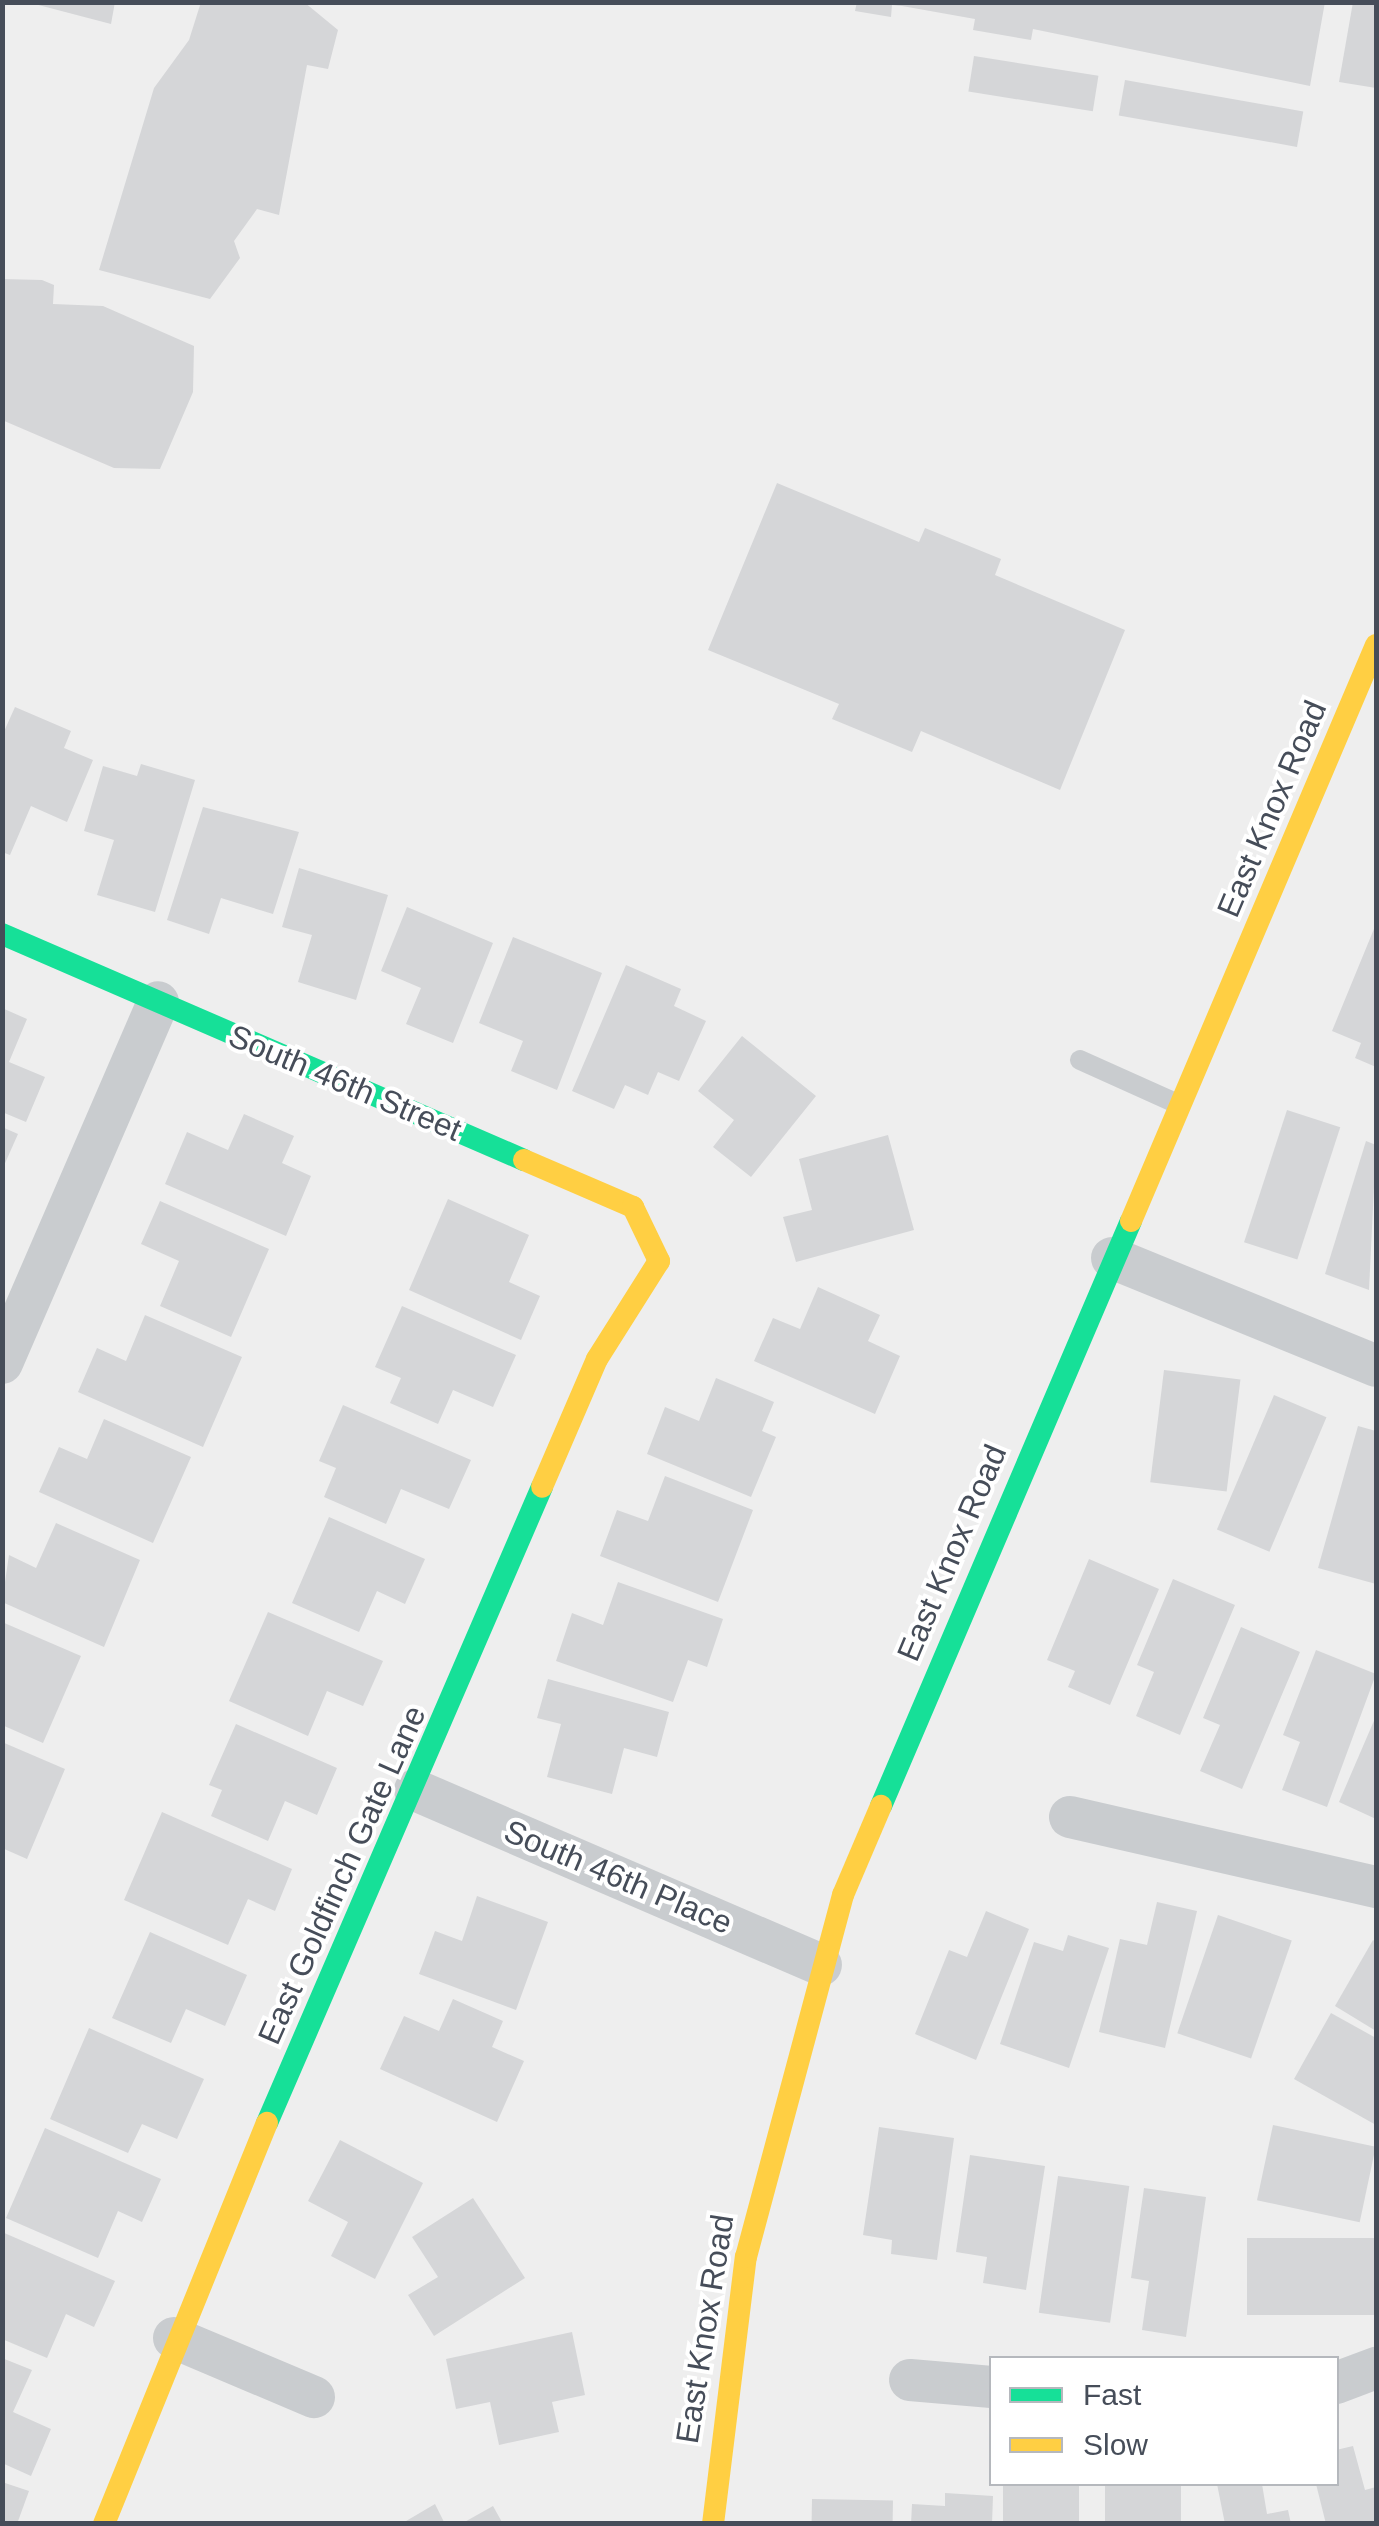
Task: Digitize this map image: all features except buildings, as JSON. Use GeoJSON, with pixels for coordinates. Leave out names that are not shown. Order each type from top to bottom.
{"type":"FeatureCollection","features":[{"type":"Feature","properties":{"kind":"street","name":"East Knox Road"},"geometry":{"type":"LineString","coordinates":[[713,2524],[746,2256],[821,1965],[1112,1258],[1376,645]]}},
{"type":"Feature","properties":{"kind":"street","name":"South 46th Street"},"geometry":{"type":"LineString","coordinates":[[2,934],[633,1208],[658,1261]]}},
{"type":"Feature","properties":{"kind":"street"},"geometry":{"type":"LineString","coordinates":[[2,1363],[158,1002]]}},
{"type":"Feature","properties":{"kind":"street"},"geometry":{"type":"LineString","coordinates":[[1112,1258],[1376,1366]]}},
{"type":"Feature","properties":{"kind":"street","name":"East Goldfinch Gate Lane"},"geometry":{"type":"LineString","coordinates":[[104,2524],[174,2338],[415,1790],[597,1359],[658,1261]]}},
{"type":"Feature","properties":{"kind":"street","name":"South 46th Place"},"geometry":{"type":"LineString","coordinates":[[415,1790],[821,1965]]}},
{"type":"Feature","properties":{"kind":"street"},"geometry":{"type":"LineString","coordinates":[[1070,1817],[1376,1886]]}},
{"type":"Feature","properties":{"kind":"street"},"geometry":{"type":"LineString","coordinates":[[174,2338],[314,2397]]}},
{"type":"Feature","properties":{"kind":"street"},"geometry":{"type":"LineString","coordinates":[[1339,2382],[1376,2368]]}},
{"type":"Feature","properties":{"kind":"street"},"geometry":{"type":"LineString","coordinates":[[910,2380],[989,2387]]}},
{"type":"Feature","properties":{"kind":"lane"},"geometry":{"type":"LineString","coordinates":[[1080,1060],[1180,1105]]}},
{"type":"Feature","properties":{"kind":"traffic: fast"},"geometry":{"type":"LineString","coordinates":[[2,934],[524,1160]]}},
{"type":"Feature","properties":{"kind":"traffic: fast"},"geometry":{"type":"LineString","coordinates":[[881,1806],[1131,1221]]}},
{"type":"Feature","properties":{"kind":"traffic: fast"},"geometry":{"type":"LineString","coordinates":[[267,2123],[542,1487]]}},
{"type":"Feature","properties":{"kind":"traffic: slow"},"geometry":{"type":"LineString","coordinates":[[1131,1221],[1376,645]]}},
{"type":"Feature","properties":{"kind":"traffic: slow"},"geometry":{"type":"LineString","coordinates":[[524,1160],[633,1207],[659,1261],[597,1359],[542,1487]]}},
{"type":"Feature","properties":{"kind":"traffic: slow"},"geometry":{"type":"LineString","coordinates":[[713,2524],[746,2257],[843,1895],[881,1806]]}},
{"type":"Feature","properties":{"kind":"traffic: slow"},"geometry":{"type":"LineString","coordinates":[[104,2524],[267,2123]]}}]}
